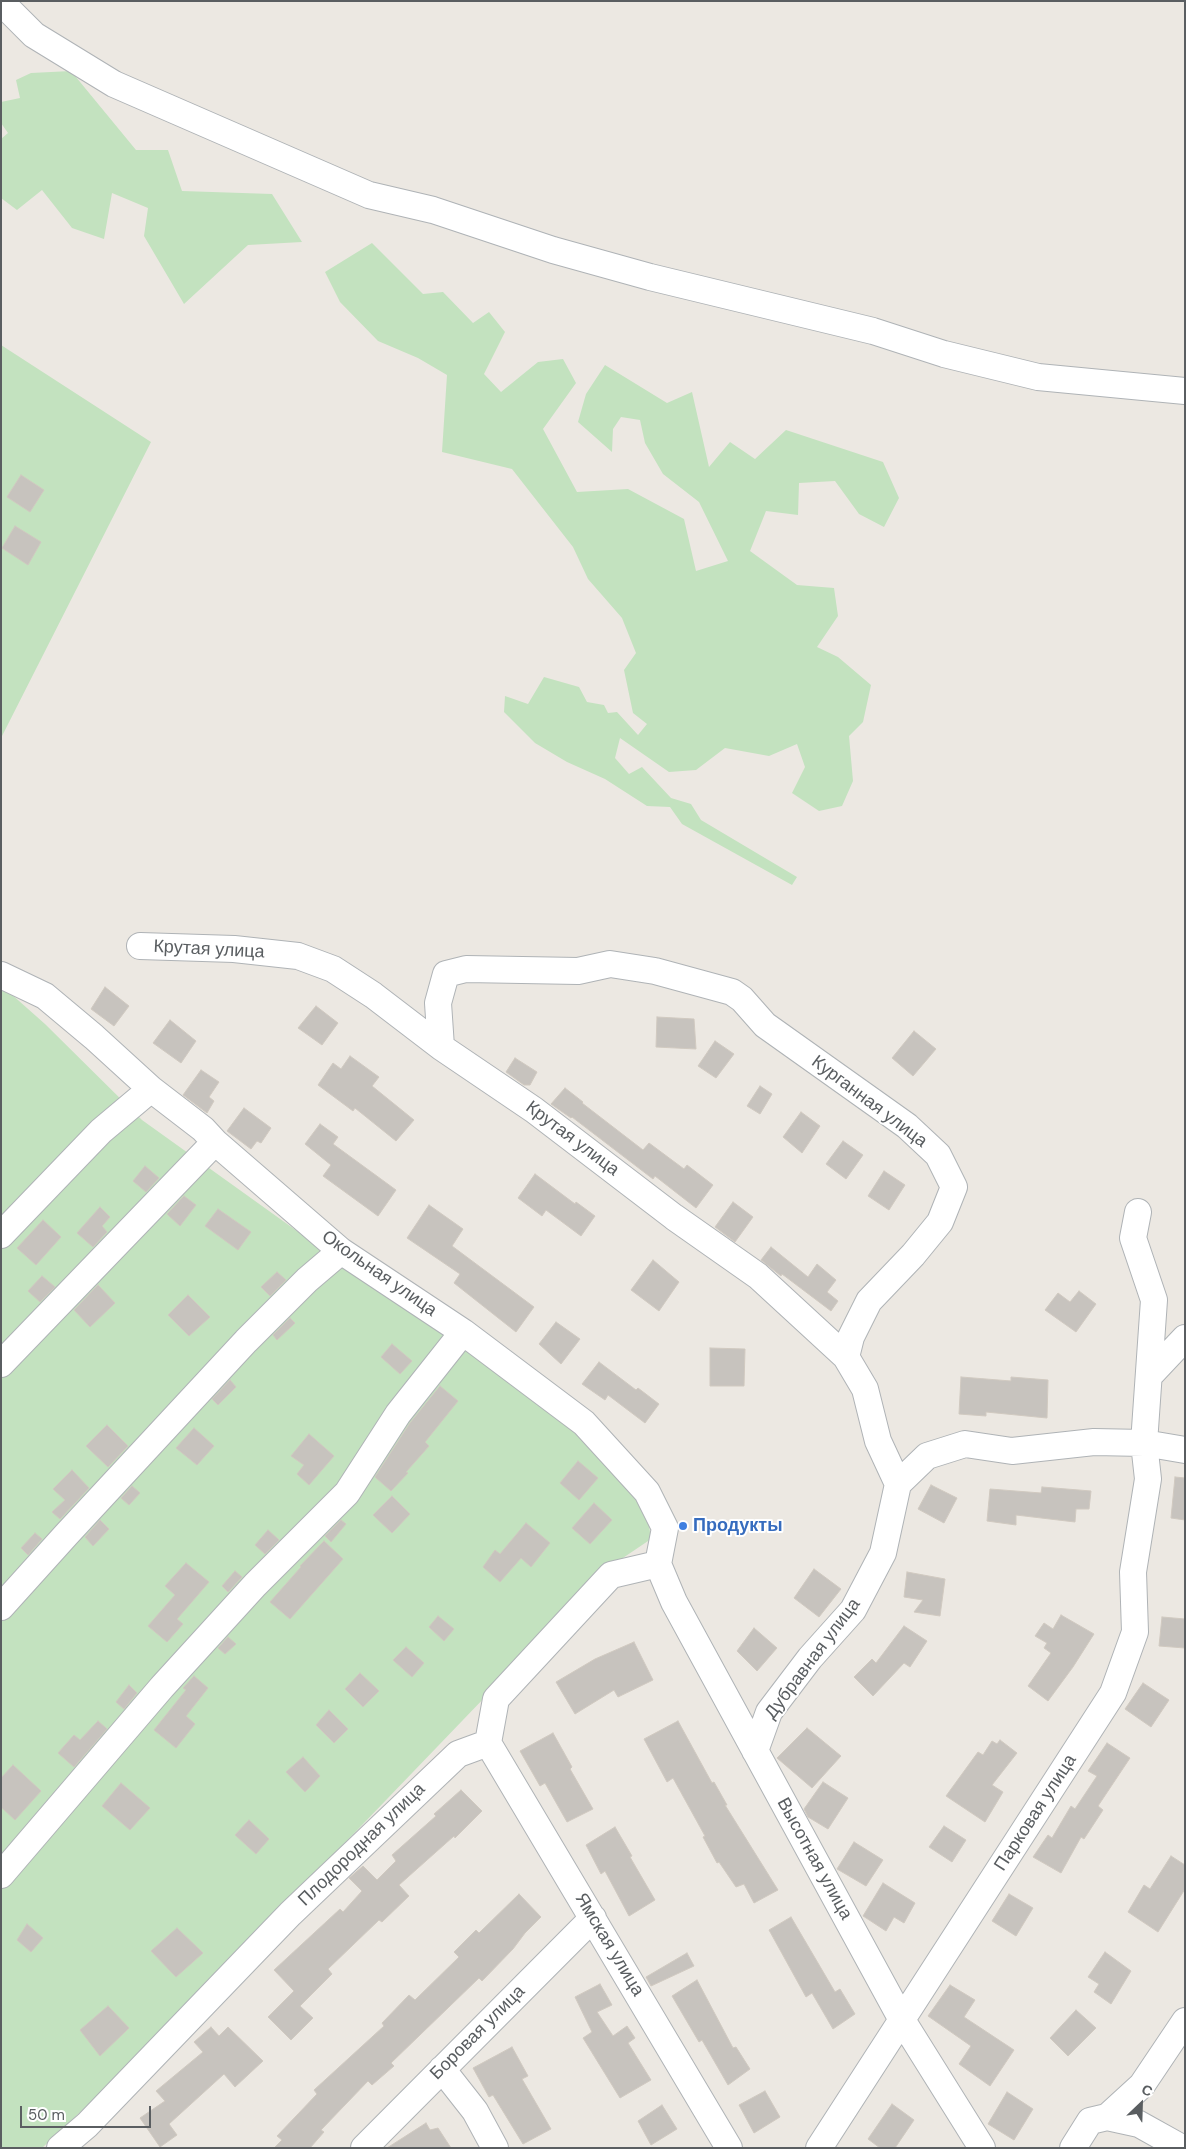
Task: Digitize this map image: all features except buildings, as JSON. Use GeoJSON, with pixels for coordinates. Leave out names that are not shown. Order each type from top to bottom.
{"type":"FeatureCollection","features":[{"type":"Feature","properties":{"kind":"street"},"geometry":{"type":"LineString","coordinates":[[1,2],[34,35],[114,84],[369,195],[433,210],[553,250],[650,277],[873,331],[944,354],[1028,374],[1185,391]]}},
{"type":"Feature","properties":{"kind":"street","name":"Крутая улица"},"geometry":{"type":"LineString","coordinates":[[140,946],[234,949],[298,956],[333,969],[373,995],[441,1047],[534,1110],[674,1217],[758,1276],[846,1357],[865,1389],[878,1442],[898,1484]]}},
{"type":"Feature","properties":{"kind":"street","name":"Курганная улица"},"geometry":{"type":"LineString","coordinates":[[441,1047],[438,1003],[446,974],[466,969],[578,971],[610,964],[656,972],[732,992],[742,999],[764,1025],[908,1126],[938,1154],[954,1187],[940,1222],[913,1255],[869,1301],[851,1337],[846,1357]]}},
{"type":"Feature","properties":{"kind":"street","name":"Окольная улица"},"geometry":{"type":"LineString","coordinates":[[1,975],[45,996],[151,1089],[202,1129],[342,1251],[463,1332],[584,1422],[647,1492],[665,1528],[658,1564]]}},
{"type":"Feature","properties":{"kind":"street"},"geometry":{"type":"LineString","coordinates":[[1,1235],[102,1131],[151,1089]]}},
{"type":"Feature","properties":{"kind":"street"},"geometry":{"type":"LineString","coordinates":[[1,1364],[215,1142]]}},
{"type":"Feature","properties":{"kind":"street","name":"Парковая улица"},"geometry":{"type":"LineString","coordinates":[[819,2148],[1113,1693],[1135,1632],[1133,1572],[1148,1479],[1144,1443],[1154,1300],[1133,1238],[1138,1212]]}},
{"type":"Feature","properties":{"kind":"street"},"geometry":{"type":"LineString","coordinates":[[1,1607],[246,1341],[307,1280],[342,1251]]}},
{"type":"Feature","properties":{"kind":"street"},"geometry":{"type":"LineString","coordinates":[[1,1875],[162,1687],[255,1585],[346,1493],[398,1414],[463,1332]]}},
{"type":"Feature","properties":{"kind":"street"},"geometry":{"type":"LineString","coordinates":[[1149,1376],[1185,1338]]}},
{"type":"Feature","properties":{"kind":"street"},"geometry":{"type":"LineString","coordinates":[[898,1484],[927,1456],[965,1444],[1012,1451],[1094,1442],[1144,1443],[1185,1450]]}},
{"type":"Feature","properties":{"kind":"street","name":"Дубравная улица"},"geometry":{"type":"LineString","coordinates":[[756,1751],[769,1712],[810,1658],[853,1610],[883,1553],[898,1484]]}},
{"type":"Feature","properties":{"kind":"street"},"geometry":{"type":"LineString","coordinates":[[488,1743],[496,1699],[611,1575],[658,1564]]}},
{"type":"Feature","properties":{"kind":"street","name":"Высотная улица"},"geometry":{"type":"LineString","coordinates":[[658,1564],[674,1602],[902,2020],[982,2148]]}},
{"type":"Feature","properties":{"kind":"street","name":"Ямская улица"},"geometry":{"type":"LineString","coordinates":[[488,1743],[729,2148]]}},
{"type":"Feature","properties":{"kind":"street","name":"Плодородная улица"},"geometry":{"type":"LineString","coordinates":[[60,2148],[87,2125],[290,1914],[458,1754],[488,1743]]}},
{"type":"Feature","properties":{"kind":"street","name":"Боровая улица"},"geometry":{"type":"LineString","coordinates":[[364,2148],[592,1918]]}},
{"type":"Feature","properties":{"kind":"street"},"geometry":{"type":"LineString","coordinates":[[1107,2117],[1142,2085],[1185,2020]]}},
{"type":"Feature","properties":{"kind":"street"},"geometry":{"type":"LineString","coordinates":[[442,2069],[475,2111],[495,2148]]}},
{"type":"Feature","properties":{"kind":"street"},"geometry":{"type":"LineString","coordinates":[[1073,2148],[1090,2121],[1107,2117],[1139,2124],[1182,2148]]}},
{"type":"Feature","properties":{"kind":"green space"},"geometry":{"type":"Polygon","coordinates":[[[71,71],[136,150],[168,150],[182,191],[272,194],[302,242],[248,245],[184,304],[144,236],[148,208],[112,193],[104,239],[72,228],[42,190],[17,210],[1,198],[1,139],[8,133],[1,123],[1,102],[20,98],[16,80],[31,73],[71,71]]]}},
{"type":"Feature","properties":{"kind":"green space"},"geometry":{"type":"Polygon","coordinates":[[[372,243],[423,294],[443,292],[473,323],[489,312],[505,332],[484,374],[501,392],[538,362],[563,359],[576,383],[543,429],[577,492],[628,489],[684,519],[696,571],[728,561],[699,502],[663,474],[645,443],[640,420],[621,417],[613,429],[612,452],[578,422],[586,394],[605,365],[667,403],[692,392],[709,467],[730,442],[755,459],[786,430],[883,462],[899,498],[884,527],[859,514],[835,481],[799,483],[798,515],[766,511],[750,551],[797,585],[834,588],[838,616],[817,647],[838,657],[871,685],[863,722],[849,736],[853,781],[842,806],[819,811],[792,793],[805,767],[797,744],[769,756],[725,748],[696,770],[669,772],[620,738],[615,758],[629,774],[642,767],[671,798],[691,804],[701,820],[797,877],[792,885],[682,824],[670,807],[647,806],[605,779],[567,762],[535,743],[504,712],[505,696],[528,704],[544,677],[579,687],[587,702],[604,705],[608,713],[617,712],[638,735],[647,724],[633,713],[624,670],[636,653],[622,618],[588,579],[573,547],[512,469],[442,452],[447,375],[418,358],[378,341],[340,302],[325,272],[372,243]]]}},
{"type":"Feature","properties":{"kind":"green space"},"geometry":{"type":"Polygon","coordinates":[[[1,345],[151,442],[1,738],[1,345]]]}},
{"type":"Feature","properties":{"kind":"green space"},"geometry":{"type":"Polygon","coordinates":[[[1,985],[45,1024],[142,1120],[343,1264],[546,1399],[645,1498],[651,1539],[611,1566],[140,2056],[42,2148],[1,2148],[1,985]]]}},
{"type":"Feature","properties":{"kind":"place","name":"Продукты"},"geometry":{"type":"Point","coordinates":[683,1526]}}]}
